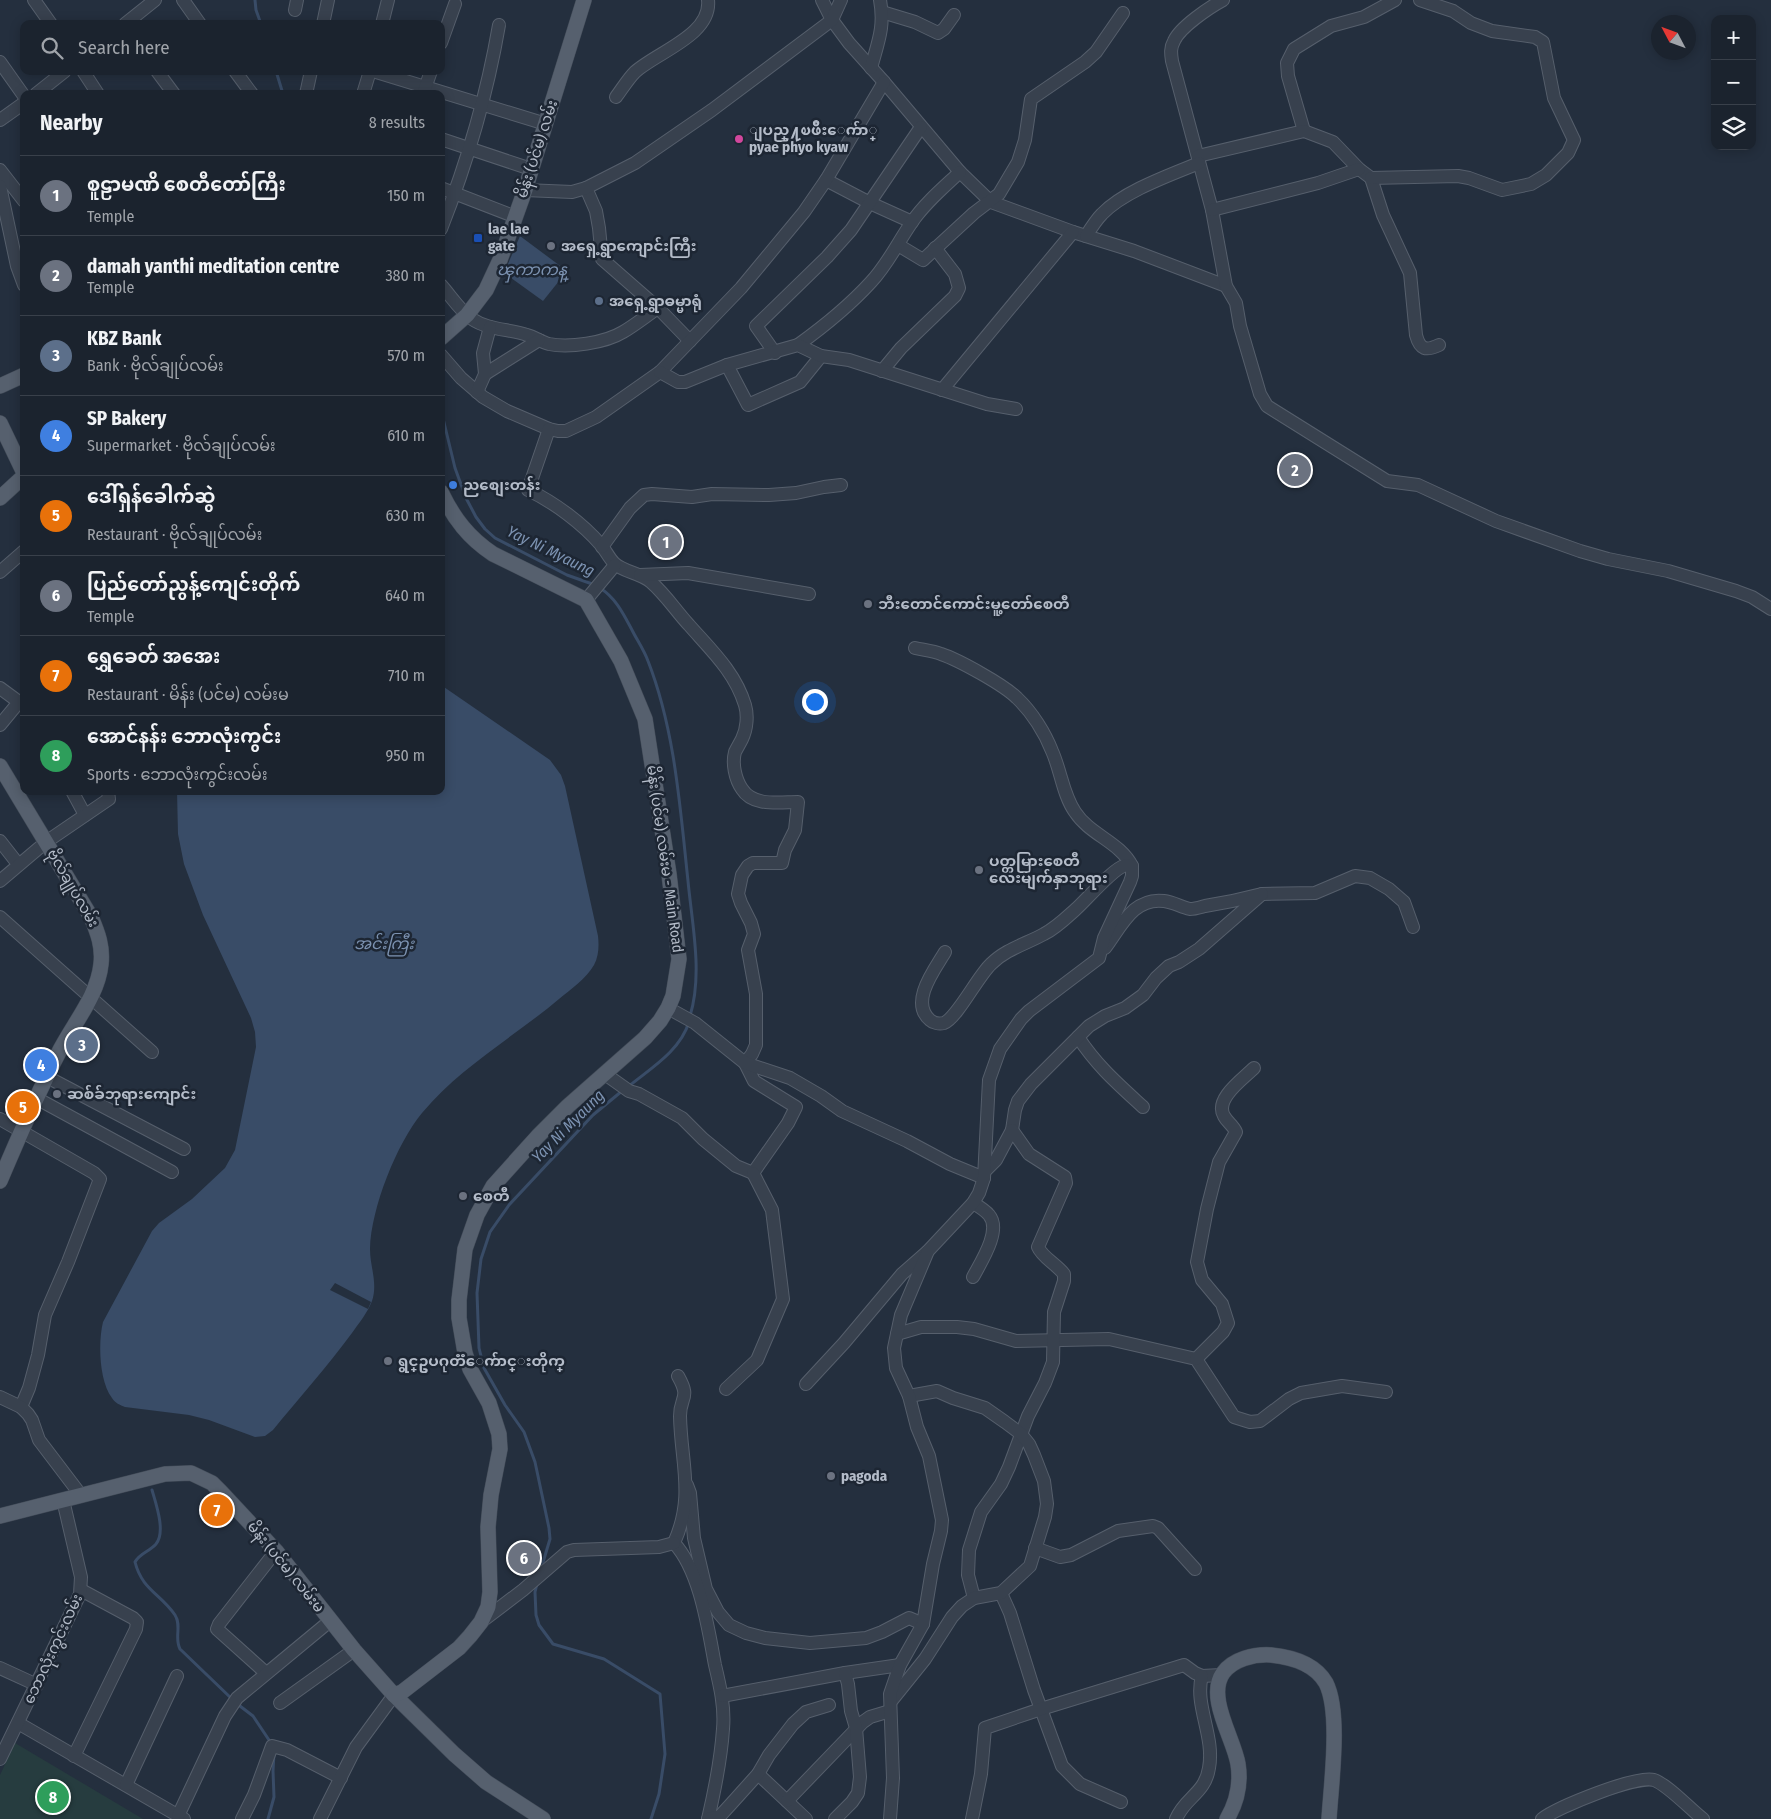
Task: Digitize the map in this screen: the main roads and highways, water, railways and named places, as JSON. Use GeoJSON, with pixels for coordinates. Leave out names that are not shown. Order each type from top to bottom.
{"type":"FeatureCollection","features":[{"type":"Feature","properties":{"kind":"main road","name":"မိန်း (ပင်မ) လမ်း"},"geometry":{"type":"LineString","coordinates":[[445,334],[467,315],[486,290],[500,260],[525,190],[584,0]]}},
{"type":"Feature","properties":{"kind":"main road"},"geometry":{"type":"LineString","coordinates":[[0,386],[20,377]]}},
{"type":"Feature","properties":{"kind":"main road"},"geometry":{"type":"LineString","coordinates":[[0,423],[20,466]]}},
{"type":"Feature","properties":{"kind":"main road"},"geometry":{"type":"LineString","coordinates":[[0,498],[20,478]]}},
{"type":"Feature","properties":{"kind":"main road","name":"မိန်း (ပင်မ) လမ်းမ - Main Road"},"geometry":{"type":"LineString","coordinates":[[398,1695],[459,1648],[481,1622],[488,1607],[490,1592],[488,1527],[491,1495],[500,1449],[495,1417],[470,1369],[464,1353],[460,1328],[459,1300],[465,1249],[477,1215],[493,1186],[538,1136],[568,1106],[645,1038],[668,1008],[676,981],[679,959],[669,874],[645,719],[594,589],[494,554],[480,545],[460,526],[445,499]]}},
{"type":"Feature","properties":{"kind":"main road","name":"ဗိုလ်‌ချုပ်‌လမ်း"},"geometry":{"type":"LineString","coordinates":[[0,766],[91,917],[102,948],[101,966],[90,996],[36,1098],[0,1181]]}},
{"type":"Feature","properties":{"kind":"main road","name":"မိန်း (ပင်မ) လမ်းမ"},"geometry":{"type":"LineString","coordinates":[[0,1516],[80,1494],[165,1474],[191,1473],[212,1484],[276,1551],[354,1650],[454,1754],[486,1782],[543,1819]]}},
{"type":"Feature","properties":{"kind":"main road"},"geometry":{"type":"LineString","coordinates":[[1227,1819],[1233,1808],[1238,1791],[1239,1777],[1235,1751],[1221,1712],[1218,1696],[1221,1675],[1226,1668],[1243,1659],[1269,1655],[1304,1663],[1320,1676],[1326,1684],[1334,1714],[1329,1819]]}},
{"type":"Feature","properties":{"kind":"water","name":"ၾကာကန္"},"geometry":{"type":"Polygon","coordinates":[[[520,236],[567,271],[543,301],[504,273],[520,236]]]}},
{"type":"Feature","properties":{"kind":"water","name":"အင်းကြီး"},"geometry":{"type":"Polygon","coordinates":[[[445,688],[550,760],[561,775],[598,936],[596,962],[587,975],[542,1013],[453,1081],[422,1113],[403,1141],[380,1196],[371,1233],[370,1256],[374,1281],[372,1301],[363,1317],[323,1370],[273,1430],[265,1436],[255,1437],[209,1420],[189,1415],[125,1407],[113,1400],[104,1382],[102,1372],[100,1340],[103,1322],[152,1231],[159,1223],[192,1199],[225,1168],[235,1150],[256,1047],[255,1032],[251,1018],[203,915],[184,864],[178,834],[177,795],[445,795],[445,688]]]}},
{"type":"Feature","properties":{"kind":"waterway","name":"Yay Ni Myaung"},"geometry":{"type":"LineString","coordinates":[[255,0],[260,20]]}},
{"type":"Feature","properties":{"kind":"waterway","name":"Yay Ni Myaung"},"geometry":{"type":"LineString","coordinates":[[277,75],[282,90]]}},
{"type":"Feature","properties":{"kind":"waterway","name":"Yay Ni Myaung"},"geometry":{"type":"LineString","coordinates":[[445,427],[455,468],[466,498],[485,529],[495,538],[567,575],[595,585]]}},
{"type":"Feature","properties":{"kind":"waterway","name":"Yay Ni Myaung"},"geometry":{"type":"LineString","coordinates":[[600,588],[619,607],[646,657],[665,714],[679,797],[695,949],[696,983],[690,1016]]}},
{"type":"Feature","properties":{"kind":"waterway","name":"Yay Ni Myaung"},"geometry":{"type":"LineString","coordinates":[[629,1086],[672,1050],[679,1042],[689,1022]]}},
{"type":"Feature","properties":{"kind":"waterway","name":"Yay Ni Myaung"},"geometry":{"type":"LineString","coordinates":[[541,1569],[550,1539],[535,1462],[524,1432],[505,1405],[484,1368],[479,1348],[477,1293],[481,1259],[490,1232],[509,1205],[593,1115],[622,1091]]}},
{"type":"Feature","properties":{"kind":"waterway"},"geometry":{"type":"LineString","coordinates":[[152,1490],[158,1510],[159,1539],[156,1544],[135,1562],[138,1571],[147,1586],[175,1615],[178,1623],[178,1645],[180,1649],[232,1699]]}},
{"type":"Feature","properties":{"kind":"waterway","name":"Yay Ni Myaung"},"geometry":{"type":"LineString","coordinates":[[537,1584],[535,1592],[536,1615],[539,1625],[553,1644],[604,1659],[660,1694],[665,1754],[659,1794],[651,1819]]}},
{"type":"Feature","properties":{"kind":"waterway"},"geometry":{"type":"LineString","coordinates":[[236,1703],[253,1716],[271,1743]]}},
{"type":"Feature","properties":{"kind":"waterway"},"geometry":{"type":"LineString","coordinates":[[268,1819],[274,1797],[274,1753]]}},
{"type":"Feature","properties":{"kind":"place","name":"ျပည္႔ၿဖိဳးေက်ာ္ pyae phyo kyaw"},"geometry":{"type":"Point","coordinates":[739,139]}},
{"type":"Feature","properties":{"kind":"place","name":"lae lae gate"},"geometry":{"type":"Point","coordinates":[478,238]}},
{"type":"Feature","properties":{"kind":"place","name":"အရှေ့ရွာကျောင်းကြီး"},"geometry":{"type":"Point","coordinates":[551,246]}},
{"type":"Feature","properties":{"kind":"place","name":"အရှေ့ရွာဓမ္မာရုံ"},"geometry":{"type":"Point","coordinates":[599,301]}},
{"type":"Feature","properties":{"kind":"place","name":"damah yanthi meditation centre"},"geometry":{"type":"Point","coordinates":[1295,470]}},
{"type":"Feature","properties":{"kind":"place","name":"ညစျေးတန်း"},"geometry":{"type":"Point","coordinates":[453,485]}},
{"type":"Feature","properties":{"kind":"place","name":"စူဠာမဏိ စေတီတော်ကြီး"},"geometry":{"type":"Point","coordinates":[666,542]}},
{"type":"Feature","properties":{"kind":"place","name":"ဘီးတောင်ကောင်းမူ့တော်စေတီ"},"geometry":{"type":"Point","coordinates":[868,604]}},
{"type":"Feature","properties":{"kind":"place","name":"ပတ္တမြား‌စေတီ‌ လေးမျက်နှာဘုရား"},"geometry":{"type":"Point","coordinates":[979,870]}},
{"type":"Feature","properties":{"kind":"place","name":"KBZ Bank"},"geometry":{"type":"Point","coordinates":[82,1045]}},
{"type":"Feature","properties":{"kind":"place","name":"SP Bakery"},"geometry":{"type":"Point","coordinates":[41,1065]}},
{"type":"Feature","properties":{"kind":"place","name":"ဆစ်ခ်ဘုရားကျောင်း"},"geometry":{"type":"Point","coordinates":[57,1094]}},
{"type":"Feature","properties":{"kind":"place","name":"ဒေါ်ရှန်ခေါက်ဆွဲ"},"geometry":{"type":"Point","coordinates":[23,1107]}},
{"type":"Feature","properties":{"kind":"place","name":"စေတီ"},"geometry":{"type":"Point","coordinates":[463,1196]}},
{"type":"Feature","properties":{"kind":"place","name":"ရွင္ဥပဂုတၱေက်ာင္းတိုက္"},"geometry":{"type":"Point","coordinates":[388,1361]}},
{"type":"Feature","properties":{"kind":"place","name":"pagoda"},"geometry":{"type":"Point","coordinates":[831,1476]}},
{"type":"Feature","properties":{"kind":"place","name":"ရွှေခေတ် အအေး"},"geometry":{"type":"Point","coordinates":[217,1510]}},
{"type":"Feature","properties":{"kind":"place","name":"ပြည်‌‌တော်ညွန့်ကျေင်းတိုက်"},"geometry":{"type":"Point","coordinates":[524,1558]}},
{"type":"Feature","properties":{"kind":"place","name":"အောင်နန်း ဘောလုံးကွင်း"},"geometry":{"type":"Point","coordinates":[53,1797]}}]}
